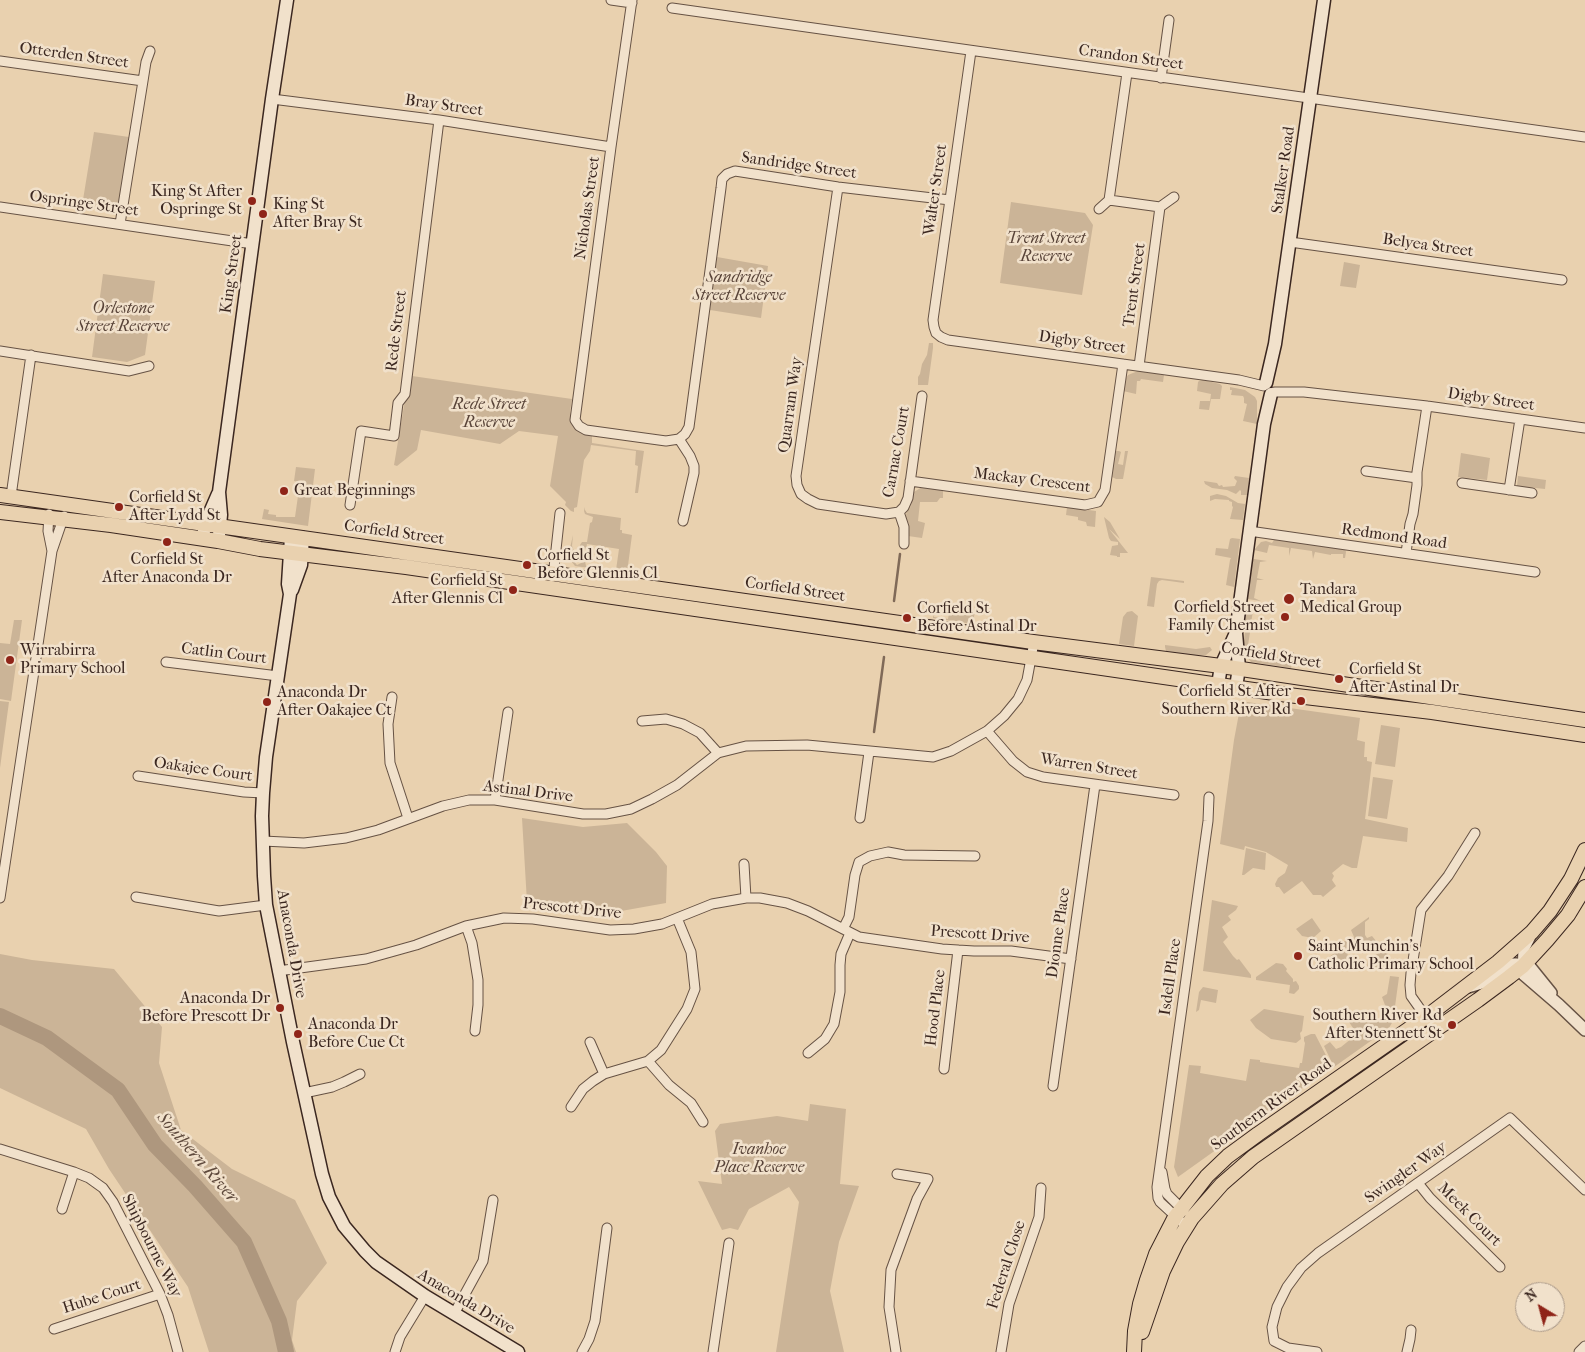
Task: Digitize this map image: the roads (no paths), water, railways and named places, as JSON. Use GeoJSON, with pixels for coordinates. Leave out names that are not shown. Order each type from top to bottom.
{"type":"FeatureCollection","features":[{"type":"Feature","properties":{"kind":"main road","name":"Stalker Road"},"geometry":{"type":"LineString","coordinates":[[1236,687],[1239,668],[1236,633],[1249,531],[1324,0]]}},
{"type":"Feature","properties":{"kind":"main road","name":"King Street"},"geometry":{"type":"LineString","coordinates":[[218,541],[221,525],[219,492],[287,1]]}},
{"type":"Feature","properties":{"kind":"main road","name":"King Street"},"geometry":{"type":"LineString","coordinates":[[203,538],[205,524],[219,492]]}},
{"type":"Feature","properties":{"kind":"main road","name":"Corfield Street"},"geometry":{"type":"LineString","coordinates":[[6,495],[1034,642],[1239,668],[1585,720]]}},
{"type":"Feature","properties":{"kind":"main road","name":"Corfield Street"},"geometry":{"type":"LineString","coordinates":[[0,512],[112,525],[260,548],[1326,700],[1432,712],[1585,735]]}},
{"type":"Feature","properties":{"kind":"main road","name":"Anaconda Drive"},"geometry":{"type":"LineString","coordinates":[[297,538],[296,552],[288,584],[290,594],[266,756],[263,793],[263,841],[266,905],[278,971],[323,1180],[329,1197],[344,1226],[364,1251],[376,1262],[425,1296],[518,1352]]}},
{"type":"Feature","properties":{"kind":"main road","name":"Stalker Road"},"geometry":{"type":"LineString","coordinates":[[1218,684],[1221,666],[1236,633]]}},
{"type":"Feature","properties":{"kind":"main road","name":"Southern River Road"},"geometry":{"type":"LineString","coordinates":[[1135,1352],[1135,1331],[1147,1280],[1156,1254],[1178,1212],[1207,1176],[1228,1156],[1426,1017],[1498,962],[1532,932],[1561,896],[1585,850]]}},
{"type":"Feature","properties":{"kind":"main road","name":"Southern River Road"},"geometry":{"type":"LineString","coordinates":[[1135,1352],[1162,1271],[1189,1222],[1222,1184],[1253,1157],[1478,1000],[1522,966],[1568,915],[1585,887]]}},
{"type":"Feature","properties":{"kind":"street"},"geometry":{"type":"LineString","coordinates":[[611,0],[632,1]]}},
{"type":"Feature","properties":{"kind":"street","name":"Nicholas Street"},"geometry":{"type":"LineString","coordinates":[[632,1],[575,420],[579,426],[586,430],[666,441],[679,439]]}},
{"type":"Feature","properties":{"kind":"street","name":"Crandon Street"},"geometry":{"type":"LineString","coordinates":[[672,8],[1585,136]]}},
{"type":"Feature","properties":{"kind":"street"},"geometry":{"type":"LineString","coordinates":[[1161,78],[1170,20]]}},
{"type":"Feature","properties":{"kind":"street","name":"Otterden Street"},"geometry":{"type":"LineString","coordinates":[[120,224],[146,62],[150,51]]}},
{"type":"Feature","properties":{"kind":"street","name":"Walter Street"},"geometry":{"type":"LineString","coordinates":[[936,333],[933,320],[971,51]]}},
{"type":"Feature","properties":{"kind":"street","name":"Otterden Street"},"geometry":{"type":"LineString","coordinates":[[0,61],[143,81]]}},
{"type":"Feature","properties":{"kind":"street"},"geometry":{"type":"LineString","coordinates":[[1099,209],[1109,200],[1127,73]]}},
{"type":"Feature","properties":{"kind":"street","name":"Bray Street"},"geometry":{"type":"LineString","coordinates":[[272,99],[439,120],[611,147]]}},
{"type":"Feature","properties":{"kind":"street","name":"Rede Street"},"geometry":{"type":"LineString","coordinates":[[350,505],[361,431],[394,436],[398,403],[405,394],[439,120]]}},
{"type":"Feature","properties":{"kind":"street","name":"Sandridge Street"},"geometry":{"type":"LineString","coordinates":[[679,439],[689,428],[724,176],[735,171],[838,187],[950,200]]}},
{"type":"Feature","properties":{"kind":"street","name":"Quarram Way"},"geometry":{"type":"LineString","coordinates":[[838,187],[796,476],[797,485],[801,494],[818,504],[886,514],[899,512]]}},
{"type":"Feature","properties":{"kind":"street"},"geometry":{"type":"LineString","coordinates":[[1109,200],[1160,207],[1174,197]]}},
{"type":"Feature","properties":{"kind":"street","name":"Ospringe Street"},"geometry":{"type":"LineString","coordinates":[[0,207],[253,244]]}},
{"type":"Feature","properties":{"kind":"street","name":"Trent Street"},"geometry":{"type":"LineString","coordinates":[[1139,366],[1160,207]]}},
{"type":"Feature","properties":{"kind":"street","name":"Belyea Street"},"geometry":{"type":"LineString","coordinates":[[1290,242],[1562,280]]}},
{"type":"Feature","properties":{"kind":"street","name":"Digby Street"},"geometry":{"type":"LineString","coordinates":[[936,333],[948,340],[1226,379],[1269,389],[1290,388],[1304,392],[1427,406],[1585,428]]}},
{"type":"Feature","properties":{"kind":"street"},"geometry":{"type":"LineString","coordinates":[[0,351],[129,371],[149,366]]}},
{"type":"Feature","properties":{"kind":"street"},"geometry":{"type":"LineString","coordinates":[[6,495],[31,355]]}},
{"type":"Feature","properties":{"kind":"street","name":"Mackay Crescent"},"geometry":{"type":"LineString","coordinates":[[910,481],[1085,506],[1098,502],[1105,489],[1123,364]]}},
{"type":"Feature","properties":{"kind":"street","name":"Carnac Court"},"geometry":{"type":"LineString","coordinates":[[899,512],[904,507],[908,498],[922,396]]}},
{"type":"Feature","properties":{"kind":"street"},"geometry":{"type":"LineString","coordinates":[[1406,553],[1415,504],[1427,406]]}},
{"type":"Feature","properties":{"kind":"street"},"geometry":{"type":"LineString","coordinates":[[1509,490],[1520,419]]}},
{"type":"Feature","properties":{"kind":"street"},"geometry":{"type":"LineString","coordinates":[[679,439],[694,466],[683,522]]}},
{"type":"Feature","properties":{"kind":"street"},"geometry":{"type":"LineString","coordinates":[[1366,471],[1417,478]]}},
{"type":"Feature","properties":{"kind":"street"},"geometry":{"type":"LineString","coordinates":[[1462,483],[1532,493]]}},
{"type":"Feature","properties":{"kind":"street"},"geometry":{"type":"LineString","coordinates":[[51,501],[48,531],[52,551]]}},
{"type":"Feature","properties":{"kind":"street"},"geometry":{"type":"LineString","coordinates":[[0,898],[52,551],[63,520],[65,503]]}},
{"type":"Feature","properties":{"kind":"street"},"geometry":{"type":"LineString","coordinates":[[899,512],[904,527],[904,544]]}},
{"type":"Feature","properties":{"kind":"street"},"geometry":{"type":"LineString","coordinates":[[551,589],[560,513]]}},
{"type":"Feature","properties":{"kind":"street","name":"Redmond Road"},"geometry":{"type":"LineString","coordinates":[[1249,531],[1535,572]]}},
{"type":"Feature","properties":{"kind":"street","name":"Astinal Drive"},"geometry":{"type":"LineString","coordinates":[[263,841],[304,843],[346,838],[378,830],[443,806],[469,800],[495,800],[582,814],[606,814],[631,810],[677,785],[718,753],[746,746],[807,745],[932,757],[951,752],[987,731],[1004,716],[1018,699],[1027,680],[1034,642]]}},
{"type":"Feature","properties":{"kind":"street","name":"Catlin Court"},"geometry":{"type":"LineString","coordinates":[[166,662],[278,676]]}},
{"type":"Feature","properties":{"kind":"street"},"geometry":{"type":"LineString","coordinates":[[392,697],[388,724],[390,763],[408,818]]}},
{"type":"Feature","properties":{"kind":"street"},"geometry":{"type":"LineString","coordinates":[[495,800],[508,712]]}},
{"type":"Feature","properties":{"kind":"street"},"geometry":{"type":"LineString","coordinates":[[642,721],[666,719],[683,724],[700,733],[718,753]]}},
{"type":"Feature","properties":{"kind":"street","name":"Warren Street"},"geometry":{"type":"LineString","coordinates":[[987,731],[1013,761],[1027,772],[1043,777],[1174,795]]}},
{"type":"Feature","properties":{"kind":"street"},"geometry":{"type":"LineString","coordinates":[[860,818],[869,752]]}},
{"type":"Feature","properties":{"kind":"street","name":"Oakajee Court"},"geometry":{"type":"LineString","coordinates":[[138,776],[244,792],[263,793]]}},
{"type":"Feature","properties":{"kind":"street","name":"Dionne Place"},"geometry":{"type":"LineString","coordinates":[[1053,1086],[1095,785]]}},
{"type":"Feature","properties":{"kind":"street","name":"Isdell Place"},"geometry":{"type":"LineString","coordinates":[[1189,1222],[1178,1212],[1160,1202],[1157,1187],[1208,821],[1209,797]]}},
{"type":"Feature","properties":{"kind":"street"},"geometry":{"type":"LineString","coordinates":[[1435,1030],[1411,996],[1410,985],[1421,910],[1448,876],[1475,833]]}},
{"type":"Feature","properties":{"kind":"street"},"geometry":{"type":"LineString","coordinates":[[808,1053],[826,1039],[834,1024],[840,992],[841,954],[855,875],[860,862],[870,856],[888,852],[904,855],[975,856]]}},
{"type":"Feature","properties":{"kind":"street"},"geometry":{"type":"LineString","coordinates":[[744,864],[746,898]]}},
{"type":"Feature","properties":{"kind":"street"},"geometry":{"type":"LineString","coordinates":[[136,897],[220,911],[266,905]]}},
{"type":"Feature","properties":{"kind":"street","name":"Prescott Drive"},"geometry":{"type":"LineString","coordinates":[[278,971],[366,959],[416,945],[466,926],[497,919],[533,919],[610,930],[626,930],[662,924],[712,904],[746,898],[760,898],[787,903],[808,911],[846,931],[869,939],[958,950],[1028,952],[1071,958]]}},
{"type":"Feature","properties":{"kind":"street"},"geometry":{"type":"LineString","coordinates":[[571,1107],[583,1089],[593,1080],[604,1074],[648,1061],[661,1050],[687,1009],[695,989],[691,952],[677,918]]}},
{"type":"Feature","properties":{"kind":"street"},"geometry":{"type":"LineString","coordinates":[[466,926],[472,943],[478,980],[475,1031]]}},
{"type":"Feature","properties":{"kind":"street"},"geometry":{"type":"LineString","coordinates":[[1522,966],[1524,948],[1532,932]]}},
{"type":"Feature","properties":{"kind":"street","name":"Hood Place"},"geometry":{"type":"LineString","coordinates":[[944,1069],[958,950]]}},
{"type":"Feature","properties":{"kind":"street"},"geometry":{"type":"LineString","coordinates":[[1466,988],[1485,982],[1512,964],[1530,967],[1559,1005],[1585,1030]]}},
{"type":"Feature","properties":{"kind":"street"},"geometry":{"type":"LineString","coordinates":[[590,1042],[604,1074]]}},
{"type":"Feature","properties":{"kind":"street"},"geometry":{"type":"LineString","coordinates":[[648,1061],[669,1085],[691,1103],[703,1122]]}},
{"type":"Feature","properties":{"kind":"street"},"geometry":{"type":"LineString","coordinates":[[304,1093],[332,1087],[360,1074]]}},
{"type":"Feature","properties":{"kind":"street","name":"Swingler Way"},"geometry":{"type":"LineString","coordinates":[[1317,1352],[1288,1348],[1274,1341],[1272,1328],[1277,1307],[1287,1287],[1301,1268],[1318,1253],[1510,1118],[1585,1190]]}},
{"type":"Feature","properties":{"kind":"street","name":"Shipbourne Way"},"geometry":{"type":"LineString","coordinates":[[0,1149],[74,1172],[89,1178],[103,1188],[113,1202],[160,1294],[178,1352]]}},
{"type":"Feature","properties":{"kind":"street"},"geometry":{"type":"LineString","coordinates":[[62,1209],[74,1172]]}},
{"type":"Feature","properties":{"kind":"street"},"geometry":{"type":"LineString","coordinates":[[896,1352],[889,1307],[891,1270],[917,1200],[928,1179],[897,1174]]}},
{"type":"Feature","properties":{"kind":"street","name":"Meek Court"},"geometry":{"type":"LineString","coordinates":[[1418,1183],[1430,1198],[1500,1267]]}},
{"type":"Feature","properties":{"kind":"street","name":"Federal Close"},"geometry":{"type":"LineString","coordinates":[[1001,1352],[1009,1304],[1039,1217],[1042,1188]]}},
{"type":"Feature","properties":{"kind":"street"},"geometry":{"type":"LineString","coordinates":[[454,1314],[484,1261],[493,1200]]}},
{"type":"Feature","properties":{"kind":"street"},"geometry":{"type":"LineString","coordinates":[[582,1352],[595,1321],[607,1228]]}},
{"type":"Feature","properties":{"kind":"street"},"geometry":{"type":"LineString","coordinates":[[713,1352],[729,1243]]}},
{"type":"Feature","properties":{"kind":"street","name":"Hube Court"},"geometry":{"type":"LineString","coordinates":[[54,1329],[160,1294]]}},
{"type":"Feature","properties":{"kind":"street"},"geometry":{"type":"LineString","coordinates":[[395,1352],[400,1337],[425,1296]]}},
{"type":"Feature","properties":{"kind":"street"},"geometry":{"type":"LineString","coordinates":[[1407,1352],[1411,1330]]}},
{"type":"Feature","properties":{"kind":"street"},"geometry":{"type":"LineString","coordinates":[[1580,1352],[1585,1346]]}},
{"type":"Feature","properties":{"kind":"waterway"},"geometry":{"type":"LineString","coordinates":[[894,601],[900,554]]}},
{"type":"Feature","properties":{"kind":"waterway"},"geometry":{"type":"LineString","coordinates":[[874,732],[884,657]]}},
{"type":"Feature","properties":{"kind":"waterway","name":"Southern River"},"geometry":{"type":"LineString","coordinates":[[0,1016],[47,1038],[118,1090],[155,1145],[195,1186],[244,1242],[279,1321],[286,1352]]}},
{"type":"Feature","properties":{"kind":"place","name":"King St After Ospringe St"},"geometry":{"type":"Point","coordinates":[252,201]}},
{"type":"Feature","properties":{"kind":"place","name":"King St After Bray St"},"geometry":{"type":"Point","coordinates":[263,214]}},
{"type":"Feature","properties":{"kind":"place","name":"Great Beginnings"},"geometry":{"type":"Point","coordinates":[284,491]}},
{"type":"Feature","properties":{"kind":"place","name":"Corfield St After Lydd St"},"geometry":{"type":"Point","coordinates":[119,507]}},
{"type":"Feature","properties":{"kind":"place","name":"Corfield St After Anaconda Dr"},"geometry":{"type":"Point","coordinates":[167,542]}},
{"type":"Feature","properties":{"kind":"place","name":"Corfield St Before Glennis Cl"},"geometry":{"type":"Point","coordinates":[527,565]}},
{"type":"Feature","properties":{"kind":"place","name":"Corfield St After Glennis Cl"},"geometry":{"type":"Point","coordinates":[513,590]}},
{"type":"Feature","properties":{"kind":"place","name":"Tandara Medical Group"},"geometry":{"type":"Point","coordinates":[1289,599]}},
{"type":"Feature","properties":{"kind":"place","name":"Corfield Street Family Chemist"},"geometry":{"type":"Point","coordinates":[1285,617]}},
{"type":"Feature","properties":{"kind":"place","name":"Corfield St Before Astinal Dr"},"geometry":{"type":"Point","coordinates":[907,618]}},
{"type":"Feature","properties":{"kind":"place","name":"Wirrabirra Primary School"},"geometry":{"type":"Point","coordinates":[10,660]}},
{"type":"Feature","properties":{"kind":"place","name":"Corfield St After Astinal Dr"},"geometry":{"type":"Point","coordinates":[1339,679]}},
{"type":"Feature","properties":{"kind":"place","name":"Corfield St After Southern River Rd"},"geometry":{"type":"Point","coordinates":[1301,701]}},
{"type":"Feature","properties":{"kind":"place","name":"Anaconda Dr After Oakajee Ct"},"geometry":{"type":"Point","coordinates":[267,702]}},
{"type":"Feature","properties":{"kind":"place","name":"Saint Munchin’s Catholic Primary School"},"geometry":{"type":"Point","coordinates":[1298,956]}},
{"type":"Feature","properties":{"kind":"place","name":"Anaconda Dr Before Prescott Dr"},"geometry":{"type":"Point","coordinates":[280,1008]}},
{"type":"Feature","properties":{"kind":"place","name":"Southern River Rd After Stennett St"},"geometry":{"type":"Point","coordinates":[1452,1025]}},
{"type":"Feature","properties":{"kind":"place","name":"Anaconda Dr Before Cue Ct"},"geometry":{"type":"Point","coordinates":[298,1034]}},
{"type":"Feature","properties":{"kind":"park label","name":"Trent Street Reserve"},"geometry":{"type":"Point","coordinates":[1046,248]}},
{"type":"Feature","properties":{"kind":"park label","name":"Sandridge Street Reserve"},"geometry":{"type":"Point","coordinates":[739,287]}},
{"type":"Feature","properties":{"kind":"park label","name":"Orlestone Street Reserve"},"geometry":{"type":"Point","coordinates":[123,318]}},
{"type":"Feature","properties":{"kind":"park label","name":"Rede Street Reserve"},"geometry":{"type":"Point","coordinates":[489,414]}},
{"type":"Feature","properties":{"kind":"park label","name":"Ivanhoe Place Reserve"},"geometry":{"type":"Point","coordinates":[759,1159]}}]}
